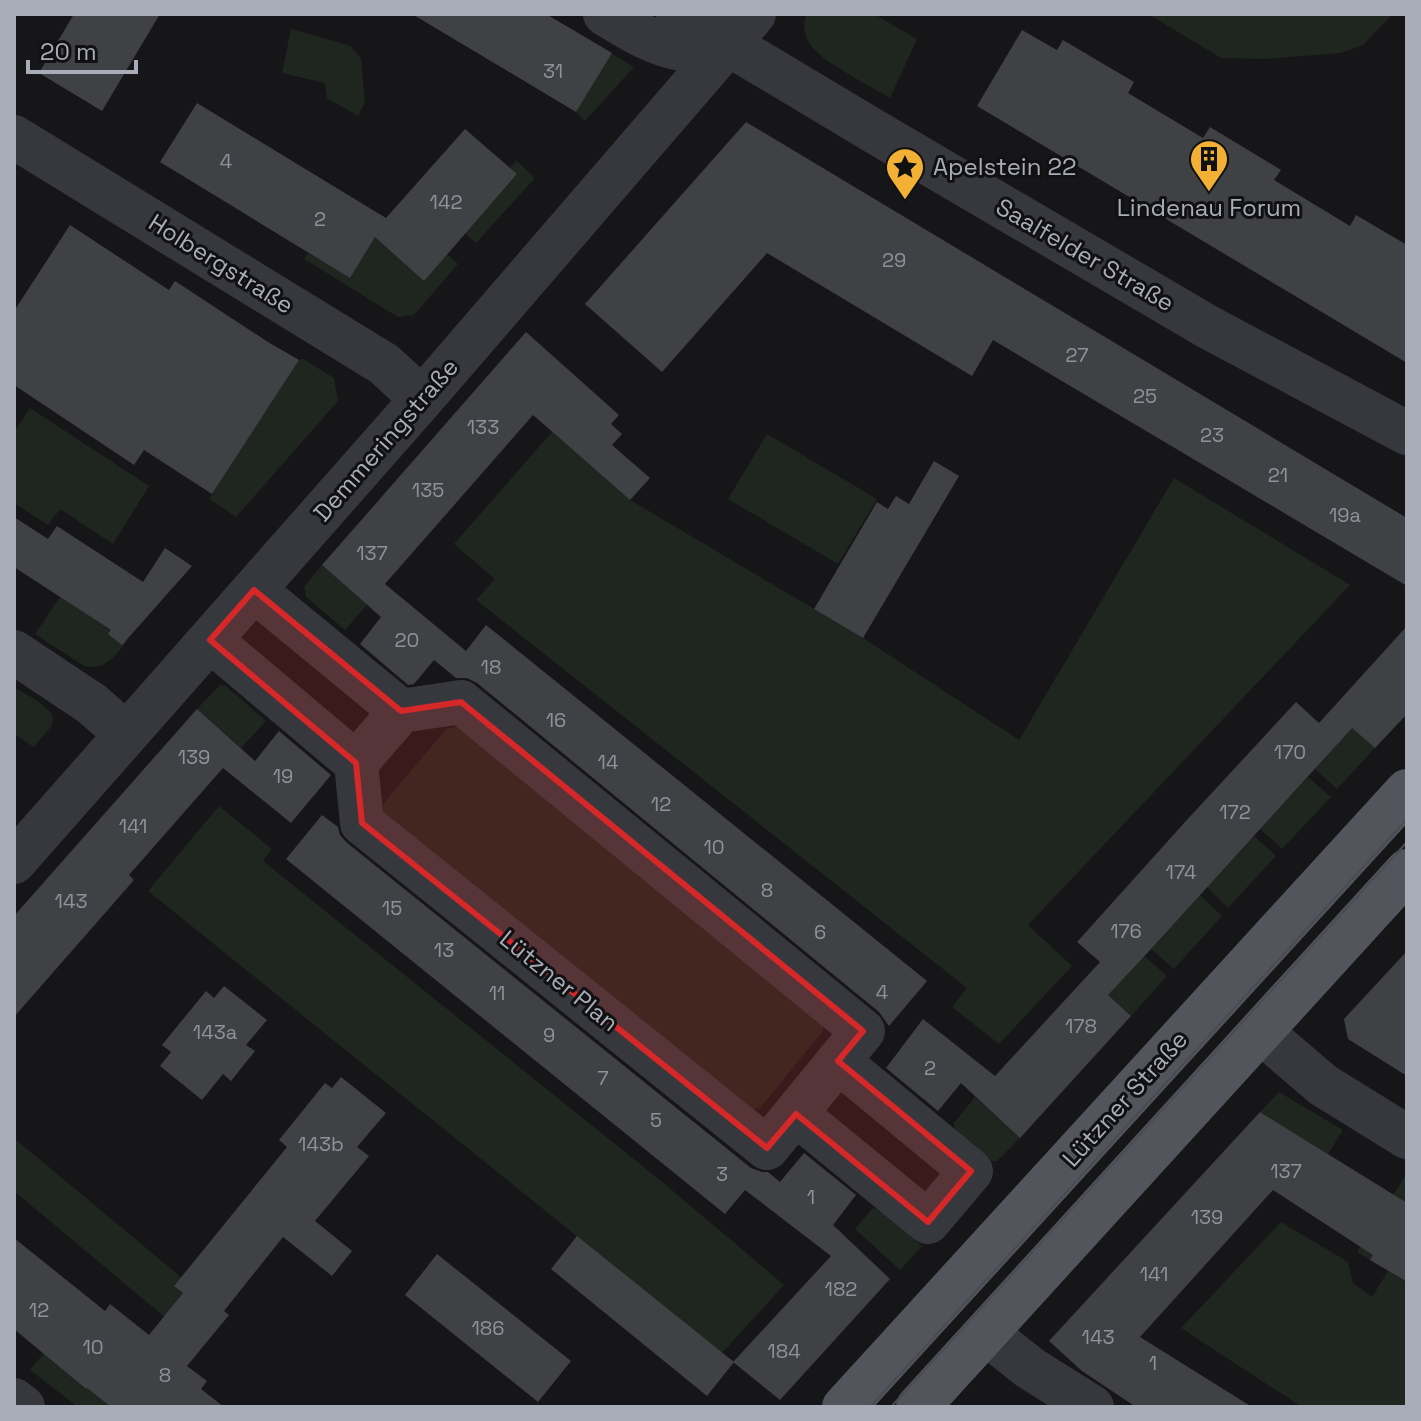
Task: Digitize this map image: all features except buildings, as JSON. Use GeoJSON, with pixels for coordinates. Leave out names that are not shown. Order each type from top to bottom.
{"type":"FeatureCollection","features":[{"type":"Feature","properties":{"kind":"main road","name":"Lützner Straße"},"geometry":{"type":"LineString","coordinates":[[844,1407],[1407,791]]}},
{"type":"Feature","properties":{"kind":"main road"},"geometry":{"type":"LineString","coordinates":[[918,1407],[1407,871]]}},
{"type":"Feature","properties":{"kind":"street"},"geometry":{"type":"LineString","coordinates":[[605,14],[643,36],[683,50],[706,49],[741,29]]}},
{"type":"Feature","properties":{"kind":"street","name":"Saalfelder Straße"},"geometry":{"type":"LineString","coordinates":[[678,14],[741,29],[1208,327],[1407,433]]}},
{"type":"Feature","properties":{"kind":"street","name":"Demmeringstraße"},"geometry":{"type":"LineString","coordinates":[[14,862],[422,399],[741,29]]}},
{"type":"Feature","properties":{"kind":"street","name":"Holbergstraße"},"geometry":{"type":"LineString","coordinates":[[14,137],[384,364],[422,399]]}},
{"type":"Feature","properties":{"kind":"street"},"geometry":{"type":"LineString","coordinates":[[210,640],[356,763],[401,711],[254,590]]}},
{"type":"Feature","properties":{"kind":"street"},"geometry":{"type":"LineString","coordinates":[[14,652],[92,704],[126,734]]}},
{"type":"Feature","properties":{"kind":"street","name":"Lützner Plan"},"geometry":{"type":"LineString","coordinates":[[356,763],[362,823],[767,1148],[863,1031],[461,702],[401,711]]}},
{"type":"Feature","properties":{"kind":"street"},"geometry":{"type":"LineString","coordinates":[[1261,1032],[1323,1085],[1407,1137]]}},
{"type":"Feature","properties":{"kind":"street"},"geometry":{"type":"LineString","coordinates":[[796,1114],[928,1222],[971,1171],[838,1061]]}},
{"type":"Feature","properties":{"kind":"street"},"geometry":{"type":"LineString","coordinates":[[986,1333],[1030,1368],[1092,1407]]}},
{"type":"Feature","properties":{"kind":"street"},"geometry":{"type":"LineString","coordinates":[[14,1400],[23,1407]]}},
{"type":"Feature","properties":{"kind":"highlighted area"},"geometry":{"type":"Polygon","coordinates":[[[254,590],[401,711],[461,702],[863,1031],[838,1061],[971,1171],[928,1222],[796,1114],[767,1148],[362,823],[356,763],[210,640],[254,590]]]}},
{"type":"Feature","properties":{"kind":"shaded area"},"geometry":{"type":"Polygon","coordinates":[[[807,14],[874,14],[917,39],[890,98],[839,68],[814,49],[805,32],[807,14]]]}},
{"type":"Feature","properties":{"kind":"shaded area"},"geometry":{"type":"Polygon","coordinates":[[[1148,14],[1393,14],[1363,45],[1341,53],[1265,59],[1221,58],[1148,14]]]}},
{"type":"Feature","properties":{"kind":"shaded area"},"geometry":{"type":"Polygon","coordinates":[[[291,29],[351,46],[361,59],[365,102],[358,116],[327,98],[325,83],[282,73],[291,29]]]}},
{"type":"Feature","properties":{"kind":"shaded area"},"geometry":{"type":"Polygon","coordinates":[[[611,53],[634,67],[585,121],[576,112],[611,53]]]}},
{"type":"Feature","properties":{"kind":"shaded area"},"geometry":{"type":"Polygon","coordinates":[[[516,160],[535,178],[476,243],[465,233],[517,174],[510,168],[516,160]]]}},
{"type":"Feature","properties":{"kind":"shaded area"},"geometry":{"type":"Polygon","coordinates":[[[375,237],[447,254],[458,264],[414,315],[398,317],[304,259],[308,253],[350,277],[375,237]]]}},
{"type":"Feature","properties":{"kind":"shaded area"},"geometry":{"type":"Polygon","coordinates":[[[303,359],[334,378],[338,401],[236,517],[209,499],[299,360],[303,359]]]}},
{"type":"Feature","properties":{"kind":"shaded area"},"geometry":{"type":"Polygon","coordinates":[[[30,408],[149,486],[113,544],[60,509],[48,525],[14,503],[14,432],[30,408]]]}},
{"type":"Feature","properties":{"kind":"shaded area"},"geometry":{"type":"Polygon","coordinates":[[[552,432],[630,500],[863,638],[1019,740],[1174,478],[1350,585],[1028,925],[1072,966],[999,1044],[952,1007],[967,988],[476,600],[495,579],[454,544],[552,432]]]}},
{"type":"Feature","properties":{"kind":"shaded area"},"geometry":{"type":"Polygon","coordinates":[[[767,434],[877,499],[838,564],[728,499],[767,434]]]}},
{"type":"Feature","properties":{"kind":"shaded area"},"geometry":{"type":"Polygon","coordinates":[[[322,565],[367,605],[345,630],[306,597],[304,587],[322,565]]]}},
{"type":"Feature","properties":{"kind":"shaded area"},"geometry":{"type":"Polygon","coordinates":[[[60,597],[127,641],[109,661],[98,666],[84,666],[35,634],[60,597]]]}},
{"type":"Feature","properties":{"kind":"shaded area"},"geometry":{"type":"Polygon","coordinates":[[[220,685],[226,686],[266,721],[241,748],[197,709],[220,685]]]}},
{"type":"Feature","properties":{"kind":"shaded area"},"geometry":{"type":"Polygon","coordinates":[[[15,688],[38,702],[52,716],[50,727],[34,747],[14,734],[15,688]]]}},
{"type":"Feature","properties":{"kind":"shaded area"},"geometry":{"type":"Polygon","coordinates":[[[466,726],[821,1012],[823,1031],[760,1108],[742,1110],[382,819],[383,804],[447,728],[466,726]]]}},
{"type":"Feature","properties":{"kind":"shaded area"},"geometry":{"type":"Polygon","coordinates":[[[1351,727],[1375,748],[1337,789],[1315,769],[1351,727]]]}},
{"type":"Feature","properties":{"kind":"shaded area"},"geometry":{"type":"Polygon","coordinates":[[[1308,777],[1331,797],[1282,849],[1260,829],[1308,777]]]}},
{"type":"Feature","properties":{"kind":"shaded area"},"geometry":{"type":"Polygon","coordinates":[[[219,806],[272,849],[263,861],[666,1185],[784,1285],[722,1353],[148,891],[219,806]]]}},
{"type":"Feature","properties":{"kind":"shaded area"},"geometry":{"type":"Polygon","coordinates":[[[1254,836],[1276,856],[1228,908],[1207,887],[1254,836]]]}},
{"type":"Feature","properties":{"kind":"shaded area"},"geometry":{"type":"Polygon","coordinates":[[[1200,895],[1222,916],[1174,969],[1151,949],[1200,895]]]}},
{"type":"Feature","properties":{"kind":"shaded area"},"geometry":{"type":"Polygon","coordinates":[[[1144,956],[1167,976],[1131,1016],[1107,994],[1144,956]]]}},
{"type":"Feature","properties":{"kind":"shaded area"},"geometry":{"type":"Polygon","coordinates":[[[1279,1092],[1343,1130],[1328,1154],[1260,1112],[1279,1092]]]}},
{"type":"Feature","properties":{"kind":"shaded area"},"geometry":{"type":"Polygon","coordinates":[[[975,1097],[1020,1138],[997,1161],[991,1161],[955,1132],[954,1123],[975,1097]]]}},
{"type":"Feature","properties":{"kind":"shaded area"},"geometry":{"type":"Polygon","coordinates":[[[14,1138],[181,1277],[174,1286],[183,1293],[176,1302],[173,1324],[14,1191],[14,1138]]]}},
{"type":"Feature","properties":{"kind":"shaded area"},"geometry":{"type":"Polygon","coordinates":[[[1407,1173],[1407,1203],[1370,1260],[1357,1252],[1407,1173]]]}},
{"type":"Feature","properties":{"kind":"shaded area"},"geometry":{"type":"Polygon","coordinates":[[[873,1208],[881,1210],[922,1246],[900,1270],[855,1229],[873,1208]]]}},
{"type":"Feature","properties":{"kind":"shaded area"},"geometry":{"type":"Polygon","coordinates":[[[1281,1222],[1348,1262],[1353,1283],[1372,1297],[1388,1271],[1407,1283],[1407,1407],[1302,1407],[1181,1328],[1281,1222]]]}},
{"type":"Feature","properties":{"kind":"shaded area"},"geometry":{"type":"Polygon","coordinates":[[[44,1353],[85,1389],[108,1404],[105,1407],[78,1407],[30,1370],[44,1353]]]}},
{"type":"Feature","properties":{"kind":"tram line"},"geometry":{"type":"LineString","coordinates":[[870,1407],[1407,819]]}},
{"type":"Feature","properties":{"kind":"tram line"},"geometry":{"type":"LineString","coordinates":[[891,1407],[1407,842]]}},
{"type":"Feature","properties":{"kind":"place","name":"Lindenau Forum"},"geometry":{"type":"Point","coordinates":[1209,193]}},
{"type":"Feature","properties":{"kind":"place","name":"Apelstein 22"},"geometry":{"type":"Point","coordinates":[905,201]}}]}
